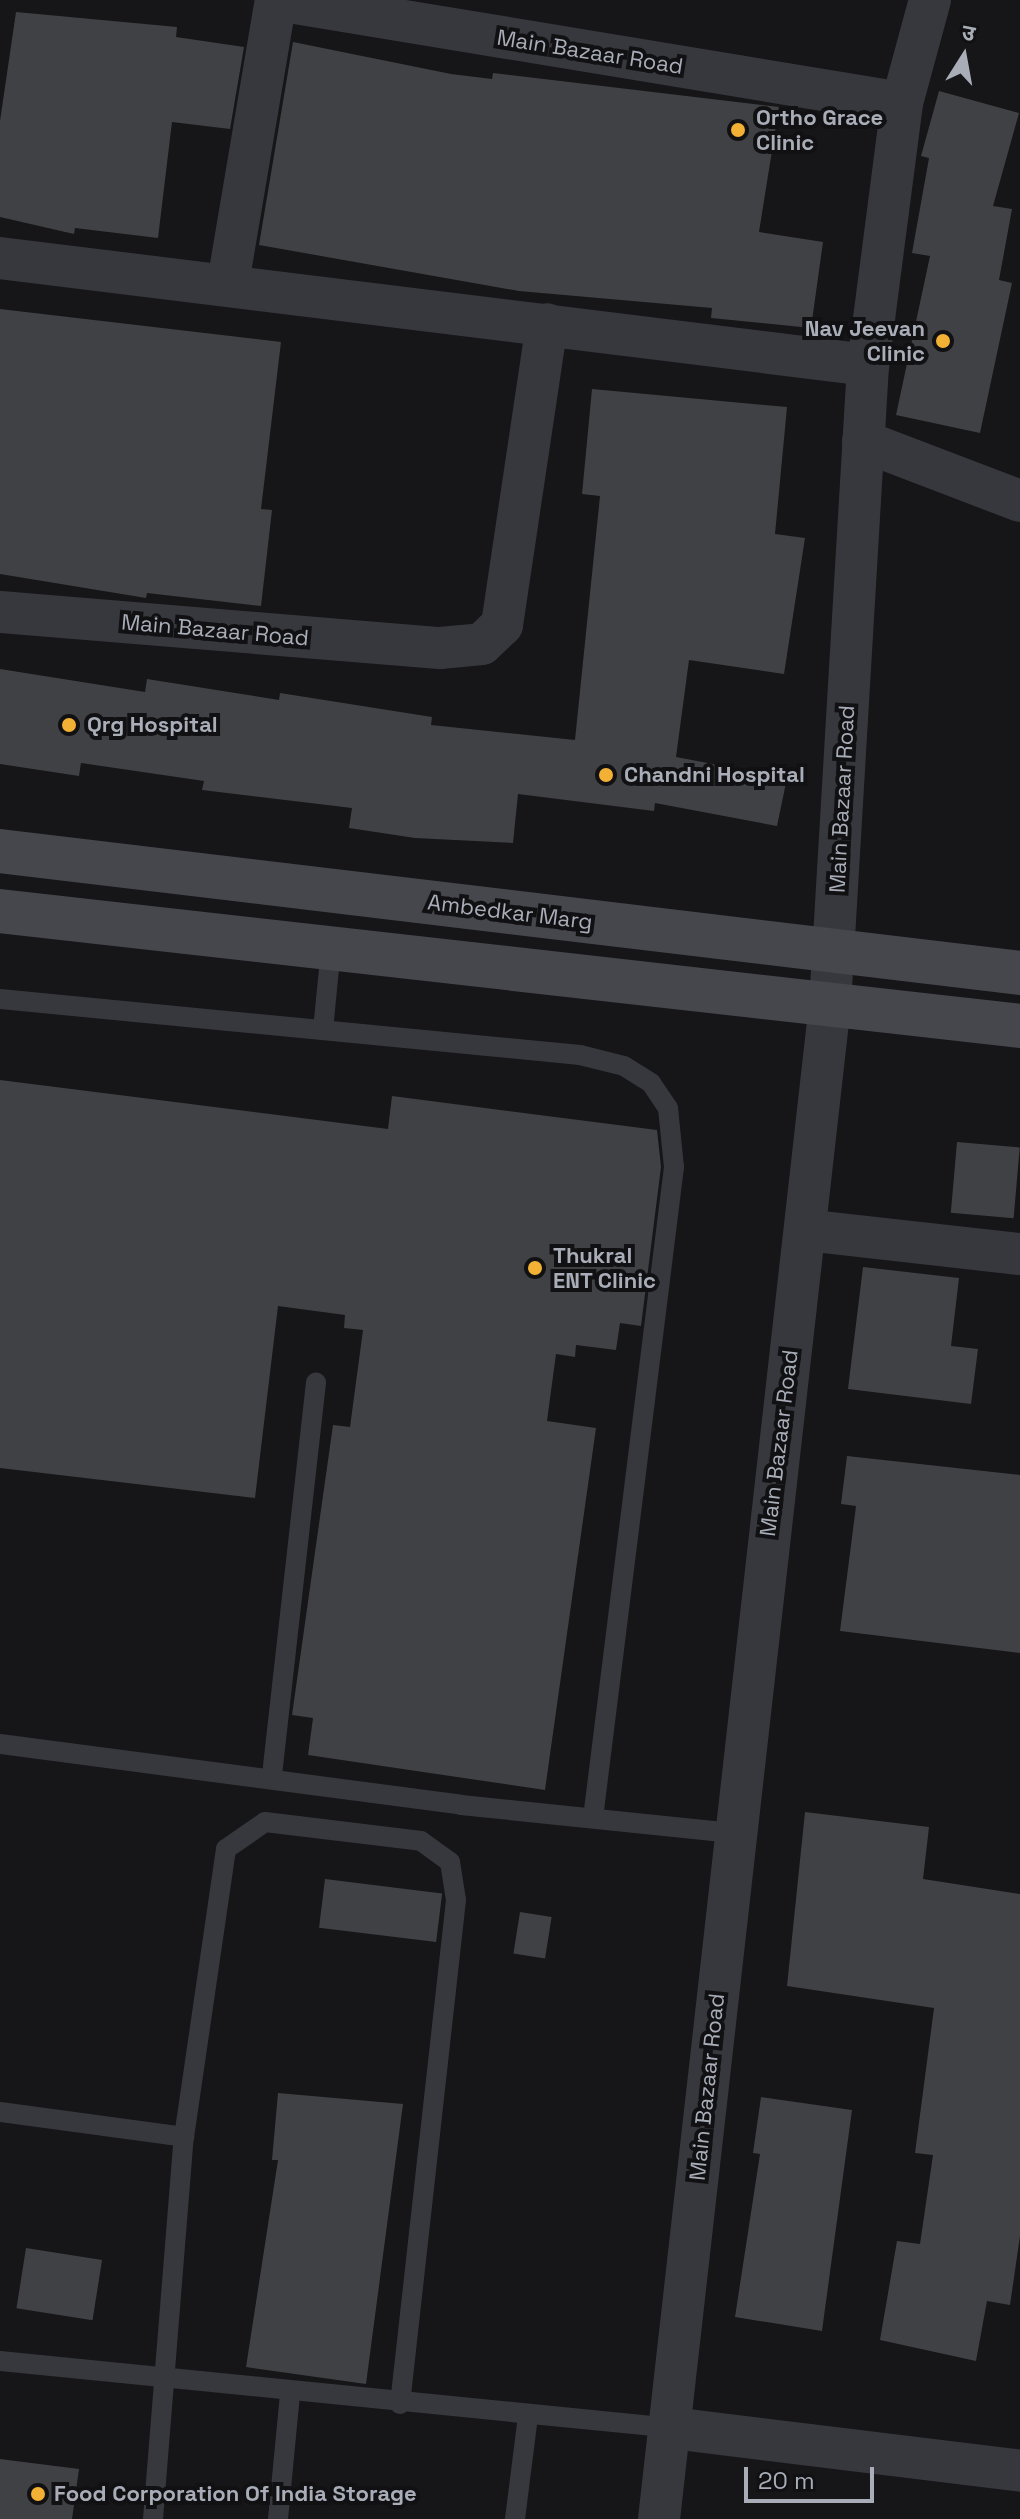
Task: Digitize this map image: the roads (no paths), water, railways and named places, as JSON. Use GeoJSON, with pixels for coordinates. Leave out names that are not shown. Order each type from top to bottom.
{"type":"FeatureCollection","features":[{"type":"Feature","properties":{"kind":"street","name":"Main Bazaar Road"},"geometry":{"type":"LineString","coordinates":[[228,283],[276,0],[902,103]]}},
{"type":"Feature","properties":{"kind":"street","name":"Main Bazaar Road"},"geometry":{"type":"LineString","coordinates":[[659,2519],[672,2428],[733,1833],[830,1005],[868,365],[902,103],[930,0]]}},
{"type":"Feature","properties":{"kind":"street"},"geometry":{"type":"LineString","coordinates":[[0,258],[228,283],[868,365]]}},
{"type":"Feature","properties":{"kind":"street","name":"Main Bazaar Road"},"geometry":{"type":"LineString","coordinates":[[0,612],[440,648],[482,644],[502,625],[547,324]]}},
{"type":"Feature","properties":{"kind":"street"},"geometry":{"type":"LineString","coordinates":[[863,441],[1020,501]]}},
{"type":"Feature","properties":{"kind":"street","name":"Ambedkar Marg"},"geometry":{"type":"LineString","coordinates":[[0,851],[1020,973]]}},
{"type":"Feature","properties":{"kind":"street"},"geometry":{"type":"LineString","coordinates":[[0,911],[1020,1026]]}},
{"type":"Feature","properties":{"kind":"street"},"geometry":{"type":"LineString","coordinates":[[805,1230],[1020,1254]]}},
{"type":"Feature","properties":{"kind":"street"},"geometry":{"type":"LineString","coordinates":[[672,2428],[1020,2471]]}},
{"type":"Feature","properties":{"kind":"lane"},"geometry":{"type":"LineString","coordinates":[[323,1030],[331,949]]}},
{"type":"Feature","properties":{"kind":"lane"},"geometry":{"type":"LineString","coordinates":[[0,999],[580,1055],[633,1072],[651,1083],[668,1108],[674,1167],[593,1818]]}},
{"type":"Feature","properties":{"kind":"lane"},"geometry":{"type":"LineString","coordinates":[[272,1775],[316,1382]]}},
{"type":"Feature","properties":{"kind":"lane"},"geometry":{"type":"LineString","coordinates":[[0,1744],[733,1833]]}},
{"type":"Feature","properties":{"kind":"lane"},"geometry":{"type":"LineString","coordinates":[[153,2519],[184,2137],[226,1849],[241,1834],[265,1822],[421,1841],[450,1862],[456,1900],[400,2404]]}},
{"type":"Feature","properties":{"kind":"lane"},"geometry":{"type":"LineString","coordinates":[[0,2112],[184,2137]]}},
{"type":"Feature","properties":{"kind":"lane"},"geometry":{"type":"LineString","coordinates":[[0,2361],[290,2394],[672,2428]]}},
{"type":"Feature","properties":{"kind":"lane"},"geometry":{"type":"LineString","coordinates":[[278,2519],[290,2394]]}},
{"type":"Feature","properties":{"kind":"lane"},"geometry":{"type":"LineString","coordinates":[[515,2519],[528,2416]]}},
{"type":"Feature","properties":{"kind":"place","name":"Ortho Grace Clinic"},"geometry":{"type":"Point","coordinates":[738,130]}},
{"type":"Feature","properties":{"kind":"place","name":"Nav Jeevan Clinic"},"geometry":{"type":"Point","coordinates":[943,341]}},
{"type":"Feature","properties":{"kind":"place","name":"Qrg Hospital"},"geometry":{"type":"Point","coordinates":[69,725]}},
{"type":"Feature","properties":{"kind":"place","name":"Chandni Hospital"},"geometry":{"type":"Point","coordinates":[606,775]}},
{"type":"Feature","properties":{"kind":"place","name":"Thukral ENT Clinic"},"geometry":{"type":"Point","coordinates":[535,1268]}},
{"type":"Feature","properties":{"kind":"place","name":"Food Corporation Of India Storage"},"geometry":{"type":"Point","coordinates":[38,2494]}}]}
